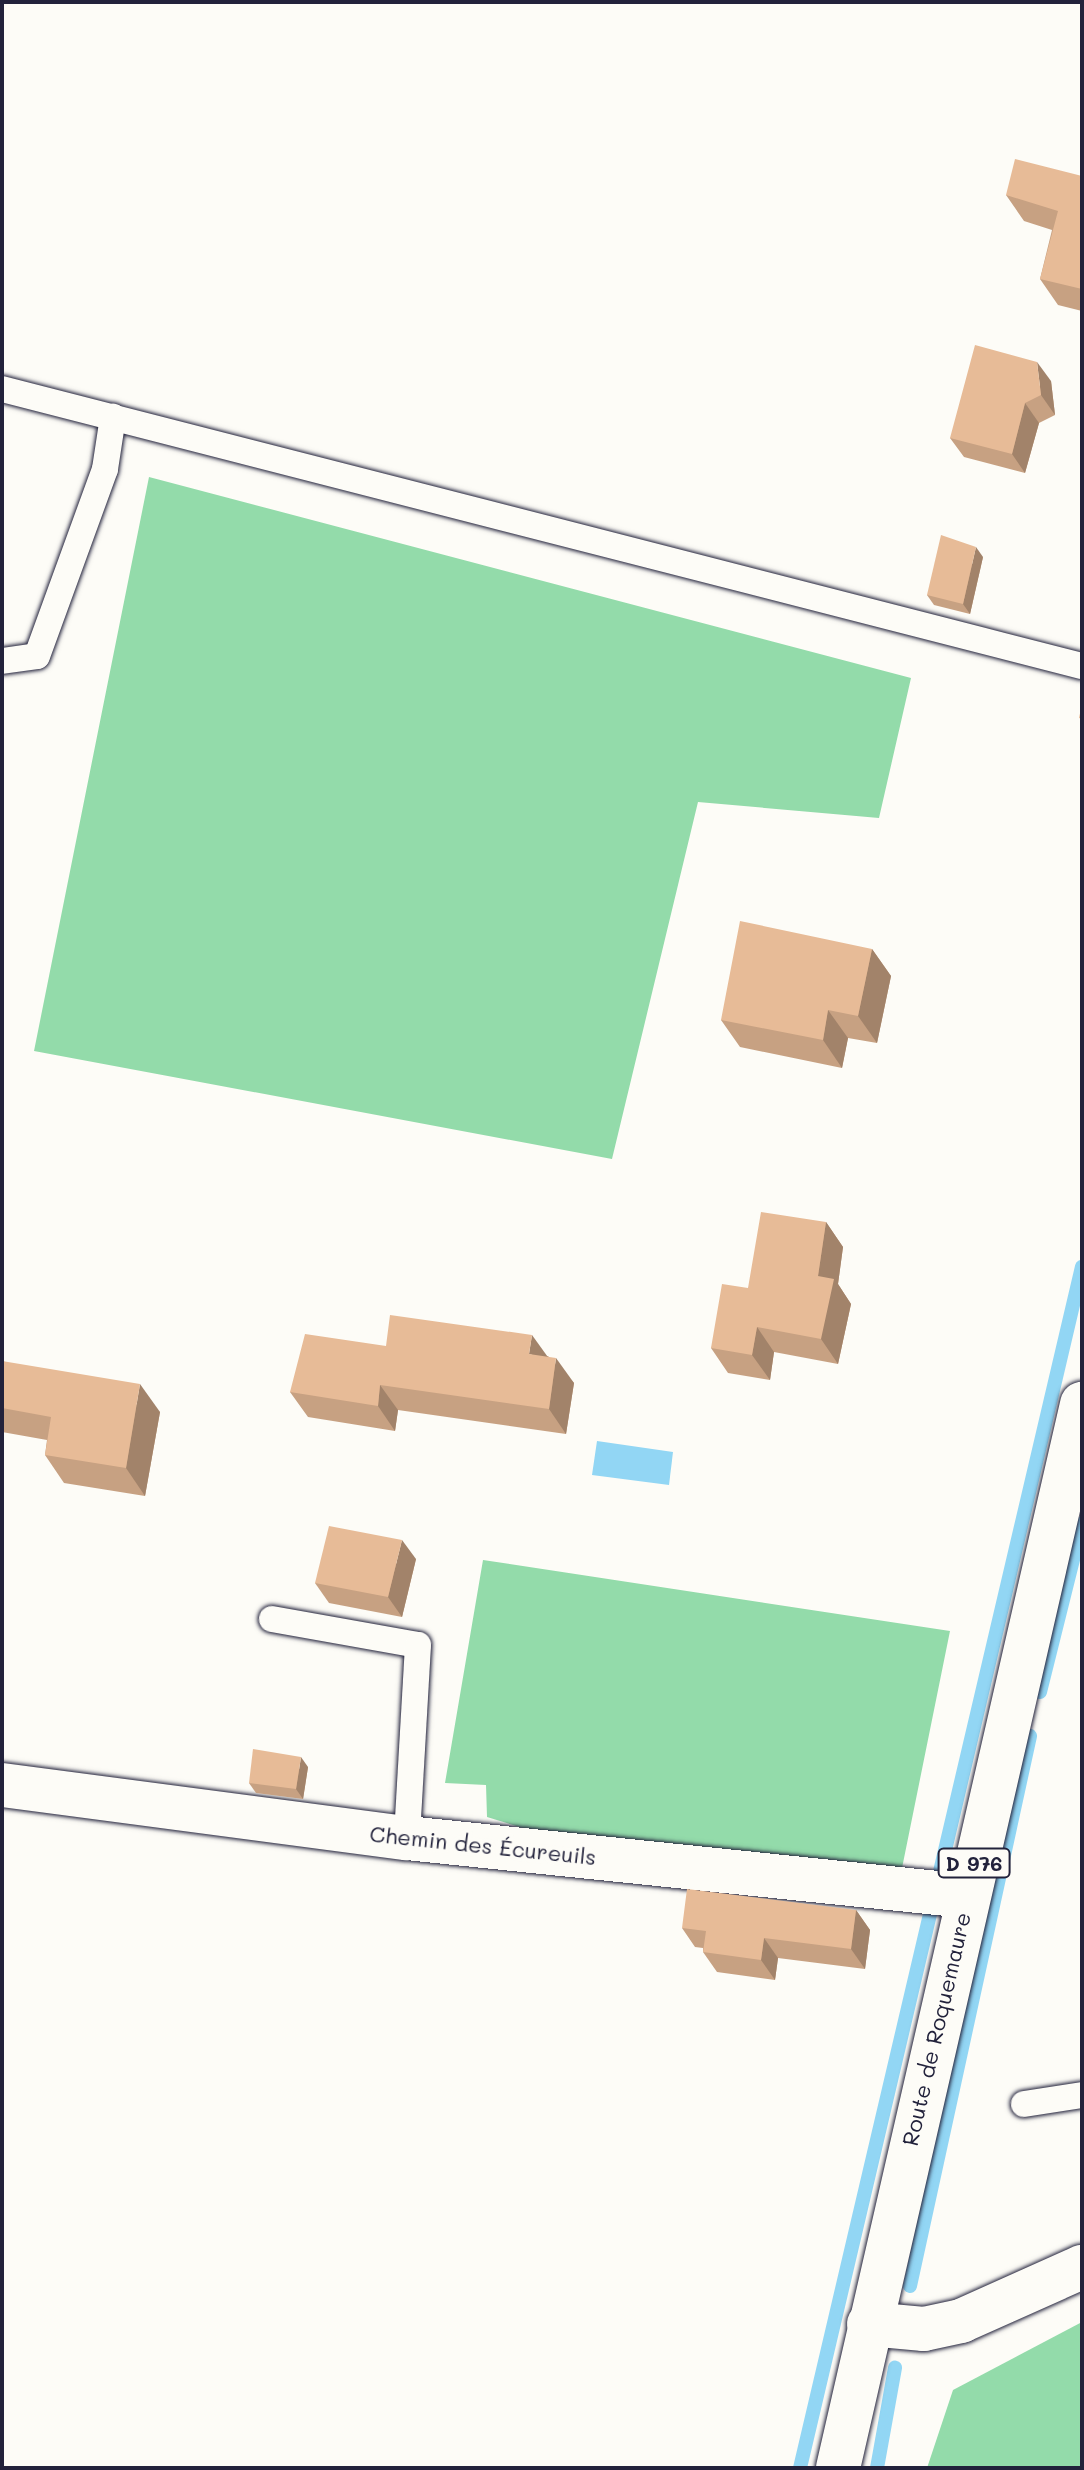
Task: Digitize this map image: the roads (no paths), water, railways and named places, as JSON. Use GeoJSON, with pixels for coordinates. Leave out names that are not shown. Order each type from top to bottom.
{"type":"FeatureCollection","features":[{"type":"Feature","properties":{"kind":"street","name":"Route de Roquemaure"},"geometry":{"type":"LineString","coordinates":[[838,2468],[966,1896],[1082,1404]]}},
{"type":"Feature","properties":{"kind":"street","name":"Chemin des Écureuils"},"geometry":{"type":"LineString","coordinates":[[2,1785],[407,1838],[966,1896]]}},
{"type":"Feature","properties":{"kind":"street"},"geometry":{"type":"LineString","coordinates":[[869,2324],[924,2329],[961,2321],[1082,2267]]}},
{"type":"Feature","properties":{"kind":"lane"},"geometry":{"type":"LineString","coordinates":[[2,389],[1082,666]]}},
{"type":"Feature","properties":{"kind":"lane"},"geometry":{"type":"LineString","coordinates":[[2,661],[37,656],[105,469],[113,417]]}},
{"type":"Feature","properties":{"kind":"lane"},"geometry":{"type":"LineString","coordinates":[[272,1619],[418,1645],[407,1838]]}},
{"type":"Feature","properties":{"kind":"lane"},"geometry":{"type":"LineString","coordinates":[[1024,2104],[1082,2095]]}},
{"type":"Feature","properties":{"kind":"water"},"geometry":{"type":"Polygon","coordinates":[[[597,1441],[673,1452],[669,1485],[592,1475],[597,1441]]]}},
{"type":"Feature","properties":{"kind":"waterway"},"geometry":{"type":"LineString","coordinates":[[800,2468],[1082,1267]]}},
{"type":"Feature","properties":{"kind":"waterway"},"geometry":{"type":"LineString","coordinates":[[1040,1692],[1082,1523]]}},
{"type":"Feature","properties":{"kind":"waterway"},"geometry":{"type":"LineString","coordinates":[[910,2286],[1030,1736]]}},
{"type":"Feature","properties":{"kind":"waterway"},"geometry":{"type":"LineString","coordinates":[[877,2468],[895,2368]]}}]}
